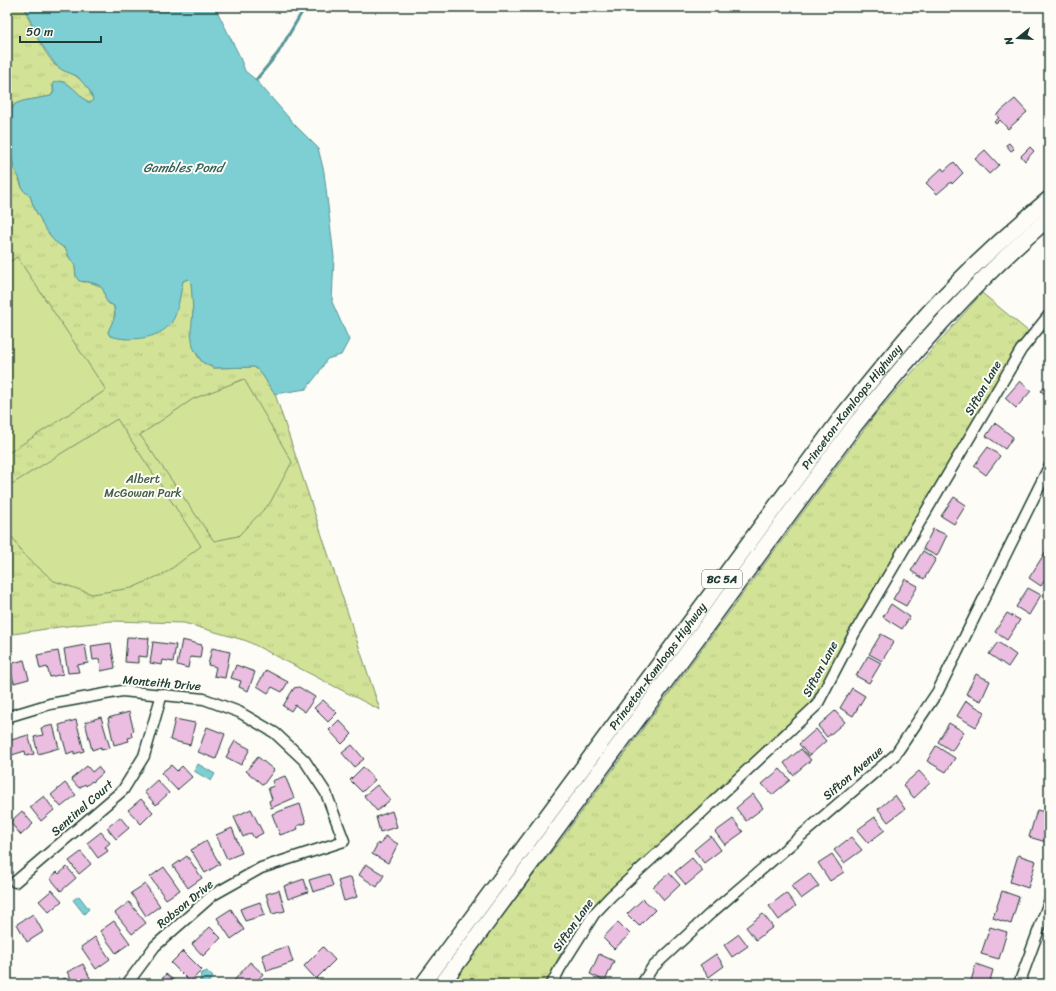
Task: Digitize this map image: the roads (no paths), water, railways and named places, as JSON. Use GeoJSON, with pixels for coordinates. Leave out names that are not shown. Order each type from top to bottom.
{"type":"FeatureCollection","features":[{"type":"Feature","properties":{"kind":"main road","name":"Princeton-Kamloops Highway"},"geometry":{"type":"LineString","coordinates":[[423,984],[884,364],[930,312],[984,256],[1049,199]]}},
{"type":"Feature","properties":{"kind":"main road","name":"Princeton-Kamloops Highway"},"geometry":{"type":"LineString","coordinates":[[442,984],[863,414],[895,374],[942,320],[1049,218]]}},
{"type":"Feature","properties":{"kind":"street","name":"Sifton Lane"},"geometry":{"type":"LineString","coordinates":[[552,984],[560,968],[594,914],[611,896],[817,705],[854,634],[1021,350],[1049,315]]}},
{"type":"Feature","properties":{"kind":"street","name":"Sifton Avenue"},"geometry":{"type":"LineString","coordinates":[[642,984],[652,968],[711,913],[895,755],[938,691],[1049,467]]}},
{"type":"Feature","properties":{"kind":"street","name":"Monteith Drive"},"geometry":{"type":"LineString","coordinates":[[7,717],[50,704],[122,691],[204,699],[239,712],[275,733],[305,761],[326,793],[344,841]]}},
{"type":"Feature","properties":{"kind":"street","name":"Sentinel Court"},"geometry":{"type":"LineString","coordinates":[[15,882],[123,790],[144,756],[162,694]]}},
{"type":"Feature","properties":{"kind":"street","name":"Robson Drive"},"geometry":{"type":"LineString","coordinates":[[127,984],[155,946],[213,895],[262,868],[344,841]]}},
{"type":"Feature","properties":{"kind":"street"},"geometry":{"type":"LineString","coordinates":[[1019,982],[1049,902]]}},
{"type":"Feature","properties":{"kind":"water","name":"Gambles Pond"},"geometry":{"type":"Polygon","coordinates":[[[25,7],[215,7],[239,55],[245,71],[256,80],[295,125],[318,148],[324,172],[334,257],[332,302],[349,340],[341,355],[327,359],[318,374],[306,389],[275,394],[260,372],[254,367],[214,368],[202,362],[193,347],[191,332],[193,312],[191,282],[188,279],[183,281],[174,318],[162,331],[145,338],[136,339],[110,336],[108,332],[115,316],[114,306],[107,302],[104,292],[100,286],[94,283],[79,281],[76,277],[75,266],[66,249],[54,241],[42,224],[30,196],[23,190],[19,177],[14,169],[8,136],[7,120],[15,104],[51,96],[54,92],[53,83],[58,81],[72,87],[89,103],[93,100],[90,91],[77,76],[62,70],[55,64],[38,39],[25,7]]]}},
{"type":"Feature","properties":{"kind":"water"},"geometry":{"type":"Polygon","coordinates":[[[198,764],[215,774],[211,781],[194,771],[198,764]]]}},
{"type":"Feature","properties":{"kind":"water"},"geometry":{"type":"Polygon","coordinates":[[[79,896],[89,909],[84,914],[73,900],[79,896]]]}},
{"type":"Feature","properties":{"kind":"water"},"geometry":{"type":"Polygon","coordinates":[[[207,971],[213,977],[207,984],[199,984],[200,974],[207,971]]]}},
{"type":"Feature","properties":{"kind":"waterway"},"geometry":{"type":"LineString","coordinates":[[256,80],[278,53],[305,7]]}},
{"type":"Feature","properties":{"kind":"park label","name":"Albert McGowan Park"},"geometry":{"type":"Point","coordinates":[143,486]}}]}
